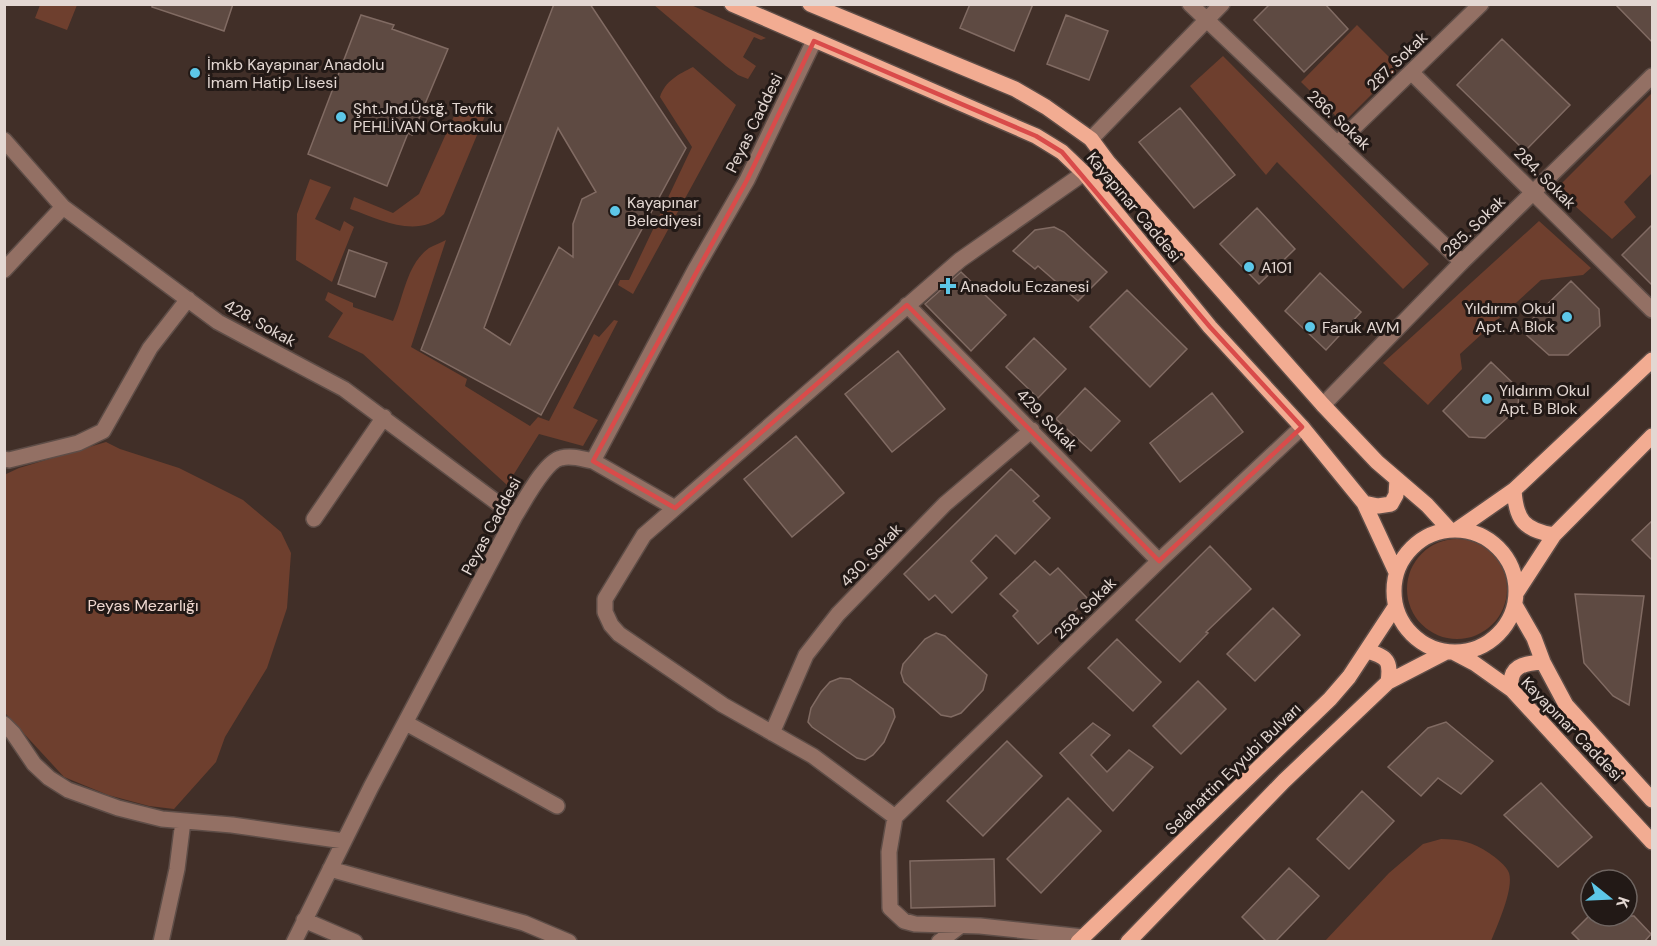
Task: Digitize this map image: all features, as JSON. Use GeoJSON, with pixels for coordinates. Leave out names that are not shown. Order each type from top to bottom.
{"type":"FeatureCollection","features":[{"type":"Feature","properties":{"kind":"main road","name":"Kayapınar Caddesi"},"geometry":{"type":"LineString","coordinates":[[732,4],[1036,136],[1062,152],[1084,173],[1210,327],[1302,427],[1364,503],[1396,572]]}},
{"type":"Feature","properties":{"kind":"main road","name":"Kayapınar Caddesi"},"geometry":{"type":"LineString","coordinates":[[815,6],[1015,89],[1046,107],[1091,139],[1108,162],[1323,405],[1377,462],[1454,529]]}},
{"type":"Feature","properties":{"kind":"main road"},"geometry":{"type":"LineString","coordinates":[[1653,360],[1514,490],[1454,529],[1432,534],[1416,543],[1404,556],[1396,572],[1393,590],[1395,607],[1402,623],[1414,637],[1429,647],[1450,652],[1475,650],[1493,639],[1507,624],[1516,599],[1554,535],[1653,436]]}},
{"type":"Feature","properties":{"kind":"main road"},"geometry":{"type":"LineString","coordinates":[[1364,503],[1378,506],[1391,504],[1396,495],[1397,479]]}},
{"type":"Feature","properties":{"kind":"main road"},"geometry":{"type":"LineString","coordinates":[[1514,490],[1515,507],[1524,524],[1536,532],[1554,535]]}},
{"type":"Feature","properties":{"kind":"main road"},"geometry":{"type":"LineString","coordinates":[[1454,529],[1477,533],[1493,542],[1506,556],[1514,573],[1516,599]]}},
{"type":"Feature","properties":{"kind":"main road","name":"Kayapınar Caddesi"},"geometry":{"type":"LineString","coordinates":[[1516,599],[1543,662],[1566,705],[1653,800]]}},
{"type":"Feature","properties":{"kind":"main road","name":"Selahattin Eyyubi Bulvarı"},"geometry":{"type":"LineString","coordinates":[[1080,939],[1330,699],[1349,678],[1395,607]]}},
{"type":"Feature","properties":{"kind":"main road"},"geometry":{"type":"LineString","coordinates":[[1367,651],[1388,661],[1390,669],[1388,682]]}},
{"type":"Feature","properties":{"kind":"main road","name":"Kayapınar Caddesi"},"geometry":{"type":"LineString","coordinates":[[1450,652],[1474,663],[1512,690],[1653,842]]}},
{"type":"Feature","properties":{"kind":"main road"},"geometry":{"type":"LineString","coordinates":[[1128,942],[1284,781],[1388,682],[1450,652]]}},
{"type":"Feature","properties":{"kind":"main road"},"geometry":{"type":"LineString","coordinates":[[1512,690],[1512,674],[1518,668],[1527,663],[1543,662]]}},
{"type":"Feature","properties":{"kind":"street","name":"286. Sokak"},"geometry":{"type":"LineString","coordinates":[[1190,4],[1462,262]]}},
{"type":"Feature","properties":{"kind":"street"},"geometry":{"type":"LineString","coordinates":[[1091,139],[1222,4]]}},
{"type":"Feature","properties":{"kind":"street","name":"287. Sokak"},"geometry":{"type":"LineString","coordinates":[[1338,143],[1481,4]]}},
{"type":"Feature","properties":{"kind":"street","name":"Peyas Caddesi"},"geometry":{"type":"LineString","coordinates":[[294,942],[344,841],[515,516],[536,481],[557,458],[572,456],[593,461],[695,270],[747,180],[814,41]]}},
{"type":"Feature","properties":{"kind":"street","name":"284. Sokak"},"geometry":{"type":"LineString","coordinates":[[1411,72],[1653,310]]}},
{"type":"Feature","properties":{"kind":"street","name":"285. Sokak"},"geometry":{"type":"LineString","coordinates":[[1323,405],[1462,262],[1653,76]]}},
{"type":"Feature","properties":{"kind":"street","name":"428. Sokak"},"geometry":{"type":"LineString","coordinates":[[4,140],[63,207],[218,322],[344,389],[515,516]]}},
{"type":"Feature","properties":{"kind":"street"},"geometry":{"type":"LineString","coordinates":[[1080,939],[960,926],[915,924],[904,921],[890,908],[889,852],[895,818],[813,756],[723,705],[619,634],[611,625],[605,612],[605,599],[644,535],[960,260],[1084,173]]}},
{"type":"Feature","properties":{"kind":"street"},"geometry":{"type":"LineString","coordinates":[[4,270],[63,207]]}},
{"type":"Feature","properties":{"kind":"street"},"geometry":{"type":"LineString","coordinates":[[4,459],[9,460],[78,444],[104,431],[150,348],[188,299]]}},
{"type":"Feature","properties":{"kind":"street","name":"429. Sokak"},"geometry":{"type":"LineString","coordinates":[[908,305],[1159,561]]}},
{"type":"Feature","properties":{"kind":"street"},"geometry":{"type":"LineString","coordinates":[[314,519],[384,417]]}},
{"type":"Feature","properties":{"kind":"street","name":"258. Sokak"},"geometry":{"type":"LineString","coordinates":[[895,818],[1159,561],[1302,427]]}},
{"type":"Feature","properties":{"kind":"street","name":"430. Sokak"},"geometry":{"type":"LineString","coordinates":[[772,733],[806,655],[838,614],[945,504],[1032,430]]}},
{"type":"Feature","properties":{"kind":"street"},"geometry":{"type":"LineString","coordinates":[[593,461],[675,508]]}},
{"type":"Feature","properties":{"kind":"street"},"geometry":{"type":"LineString","coordinates":[[406,723],[558,806]]}},
{"type":"Feature","properties":{"kind":"street"},"geometry":{"type":"LineString","coordinates":[[4,724],[34,764],[49,778],[68,790],[118,808],[162,819],[232,825],[344,841]]}},
{"type":"Feature","properties":{"kind":"street"},"geometry":{"type":"LineString","coordinates":[[161,942],[177,869],[183,821]]}},
{"type":"Feature","properties":{"kind":"street"},"geometry":{"type":"LineString","coordinates":[[330,868],[524,923],[569,942]]}},
{"type":"Feature","properties":{"kind":"street"},"geometry":{"type":"LineString","coordinates":[[304,920],[355,942]]}},
{"type":"Feature","properties":{"kind":"street"},"geometry":{"type":"LineString","coordinates":[[939,942],[960,926]]}},
{"type":"Feature","properties":{"kind":"highlighted area"},"geometry":{"type":"Polygon","coordinates":[[[814,41],[1036,136],[1062,152],[1210,327],[1302,427],[1159,561],[907,305],[675,508],[593,461],[747,180],[814,41]]]}},
{"type":"Feature","properties":{"kind":"green space"},"geometry":{"type":"Polygon","coordinates":[[[40,5],[77,5],[67,30],[35,18],[40,5]]]}},
{"type":"Feature","properties":{"kind":"green space"},"geometry":{"type":"Polygon","coordinates":[[[654,5],[691,5],[766,38],[761,40],[754,37],[743,57],[756,66],[748,79],[726,66],[654,5]]]}},
{"type":"Feature","properties":{"kind":"green space"},"geometry":{"type":"Polygon","coordinates":[[[1357,25],[1399,67],[1343,123],[1301,82],[1357,25]]]}},
{"type":"Feature","properties":{"kind":"green space"},"geometry":{"type":"Polygon","coordinates":[[[1223,56],[1429,264],[1403,289],[1277,162],[1266,175],[1190,86],[1223,56]]]}},
{"type":"Feature","properties":{"kind":"green space"},"geometry":{"type":"Polygon","coordinates":[[[693,67],[736,105],[633,294],[618,285],[620,280],[629,280],[692,147],[660,97],[669,82],[693,67]]]}},
{"type":"Feature","properties":{"kind":"green space"},"geometry":{"type":"Polygon","coordinates":[[[1652,93],[1652,173],[1624,202],[1636,217],[1612,239],[1556,189],[1652,93]]]}},
{"type":"Feature","properties":{"kind":"green space"},"geometry":{"type":"Polygon","coordinates":[[[458,107],[485,116],[444,214],[422,226],[410,226],[386,222],[350,209],[354,197],[393,213],[419,194],[458,107]]]}},
{"type":"Feature","properties":{"kind":"green space"},"geometry":{"type":"Polygon","coordinates":[[[310,179],[331,187],[315,219],[340,231],[344,221],[354,227],[332,282],[296,260],[297,214],[310,179]]]}},
{"type":"Feature","properties":{"kind":"green space"},"geometry":{"type":"Polygon","coordinates":[[[1539,221],[1591,268],[1583,275],[1541,280],[1460,354],[1462,369],[1428,405],[1383,363],[1539,221]]]}},
{"type":"Feature","properties":{"kind":"green space"},"geometry":{"type":"Polygon","coordinates":[[[446,240],[411,347],[467,379],[465,386],[530,426],[538,417],[549,421],[594,334],[599,337],[614,320],[618,321],[573,408],[598,420],[583,446],[539,434],[507,485],[363,354],[328,337],[343,313],[325,300],[328,292],[353,303],[353,307],[393,321],[415,263],[429,248],[446,240]]]}},
{"type":"Feature","properties":{"kind":"green space","name":"Peyas Mezarlığı"},"geometry":{"type":"Polygon","coordinates":[[[106,442],[120,449],[179,468],[243,500],[281,532],[291,553],[287,608],[267,668],[225,737],[216,762],[174,809],[149,806],[108,795],[64,777],[5,713],[4,475],[19,468],[106,442]]]}},
{"type":"Feature","properties":{"kind":"green space"},"geometry":{"type":"Polygon","coordinates":[[[1457,539],[1485,547],[1499,561],[1507,589],[1499,617],[1485,631],[1457,639],[1429,631],[1415,617],[1407,589],[1415,561],[1429,547],[1457,539]]]}},
{"type":"Feature","properties":{"kind":"green space"},"geometry":{"type":"Polygon","coordinates":[[[1441,839],[1477,846],[1498,859],[1508,870],[1510,880],[1507,898],[1491,941],[1325,941],[1389,873],[1423,844],[1441,839]]]}},
{"type":"Feature","properties":{"kind":"building"},"geometry":{"type":"Polygon","coordinates":[[[152,4],[233,4],[224,31],[152,7],[152,4]]]}},
{"type":"Feature","properties":{"kind":"building","name":"Kayapınar Belediyesi"},"geometry":{"type":"Polygon","coordinates":[[[554,4],[590,4],[686,148],[541,415],[421,350],[554,4]],[[558,128],[484,328],[510,345],[559,247],[573,257],[573,224],[582,199],[596,192],[558,128]]]}},
{"type":"Feature","properties":{"kind":"building"},"geometry":{"type":"Polygon","coordinates":[[[970,4],[1033,4],[1014,51],[960,28],[970,4]]]}},
{"type":"Feature","properties":{"kind":"building"},"geometry":{"type":"Polygon","coordinates":[[[1270,4],[1325,4],[1348,29],[1304,72],[1254,20],[1270,4]]]}},
{"type":"Feature","properties":{"kind":"building"},"geometry":{"type":"Polygon","coordinates":[[[1615,4],[1653,4],[1653,43],[1615,4]]]}},
{"type":"Feature","properties":{"kind":"building"},"geometry":{"type":"Polygon","coordinates":[[[361,15],[394,25],[392,29],[448,49],[412,135],[408,133],[387,186],[308,154],[361,15]]]}},
{"type":"Feature","properties":{"kind":"building"},"geometry":{"type":"Polygon","coordinates":[[[1066,15],[1108,31],[1089,80],[1047,64],[1066,15]]]}},
{"type":"Feature","properties":{"kind":"building"},"geometry":{"type":"Polygon","coordinates":[[[1502,39],[1570,105],[1525,151],[1457,85],[1502,39]]]}},
{"type":"Feature","properties":{"kind":"building"},"geometry":{"type":"Polygon","coordinates":[[[1180,108],[1235,175],[1194,208],[1139,142],[1180,108]]]}},
{"type":"Feature","properties":{"kind":"building"},"geometry":{"type":"Polygon","coordinates":[[[1257,208],[1295,249],[1259,284],[1220,244],[1257,208]]]}},
{"type":"Feature","properties":{"kind":"building"},"geometry":{"type":"Polygon","coordinates":[[[1653,224],[1653,286],[1622,255],[1653,224]]]}},
{"type":"Feature","properties":{"kind":"building"},"geometry":{"type":"Polygon","coordinates":[[[1054,227],[1064,232],[1107,272],[1078,301],[1038,266],[1035,269],[1013,251],[1035,230],[1054,227]]]}},
{"type":"Feature","properties":{"kind":"building"},"geometry":{"type":"Polygon","coordinates":[[[349,250],[387,263],[375,297],[338,284],[349,250]]]}},
{"type":"Feature","properties":{"kind":"building"},"geometry":{"type":"Polygon","coordinates":[[[961,272],[1006,315],[971,351],[925,304],[961,272]]]}},
{"type":"Feature","properties":{"kind":"building"},"geometry":{"type":"Polygon","coordinates":[[[1320,273],[1361,312],[1326,350],[1285,311],[1320,273]]]}},
{"type":"Feature","properties":{"kind":"building","name":"Yıldırım Okul Apt. A Blok"},"geometry":{"type":"Polygon","coordinates":[[[1571,281],[1599,309],[1600,326],[1568,355],[1549,355],[1521,330],[1571,281]]]}},
{"type":"Feature","properties":{"kind":"building"},"geometry":{"type":"Polygon","coordinates":[[[1127,290],[1187,349],[1150,387],[1090,327],[1127,290]]]}},
{"type":"Feature","properties":{"kind":"building"},"geometry":{"type":"Polygon","coordinates":[[[1034,338],[1066,369],[1038,398],[1006,367],[1034,338]]]}},
{"type":"Feature","properties":{"kind":"building"},"geometry":{"type":"Polygon","coordinates":[[[898,351],[945,409],[892,452],[845,394],[898,351]]]}},
{"type":"Feature","properties":{"kind":"building","name":"Yıldırım Okul Apt. B Blok"},"geometry":{"type":"Polygon","coordinates":[[[1491,362],[1519,389],[1518,408],[1485,438],[1469,437],[1443,411],[1491,362]]]}},
{"type":"Feature","properties":{"kind":"building"},"geometry":{"type":"Polygon","coordinates":[[[1085,388],[1120,421],[1091,451],[1056,419],[1085,388]]]}},
{"type":"Feature","properties":{"kind":"building"},"geometry":{"type":"Polygon","coordinates":[[[1212,393],[1243,432],[1180,482],[1150,443],[1212,393]]]}},
{"type":"Feature","properties":{"kind":"building"},"geometry":{"type":"Polygon","coordinates":[[[796,436],[844,493],[792,537],[744,479],[796,436]]]}},
{"type":"Feature","properties":{"kind":"building"},"geometry":{"type":"Polygon","coordinates":[[[1011,469],[1039,496],[1033,501],[1050,518],[1015,554],[996,535],[971,561],[987,578],[952,613],[935,595],[929,600],[904,574],[1011,469]]]}},
{"type":"Feature","properties":{"kind":"building"},"geometry":{"type":"Polygon","coordinates":[[[1653,520],[1653,561],[1632,540],[1653,520]]]}},
{"type":"Feature","properties":{"kind":"building"},"geometry":{"type":"Polygon","coordinates":[[[1210,546],[1251,589],[1206,632],[1208,633],[1180,662],[1136,620],[1210,546]]]}},
{"type":"Feature","properties":{"kind":"building"},"geometry":{"type":"Polygon","coordinates":[[[1035,561],[1050,575],[1058,568],[1088,599],[1038,644],[1013,616],[1018,611],[1000,594],[1035,561]]]}},
{"type":"Feature","properties":{"kind":"building"},"geometry":{"type":"Polygon","coordinates":[[[1575,594],[1644,596],[1629,705],[1613,696],[1584,663],[1575,594]]]}},
{"type":"Feature","properties":{"kind":"building"},"geometry":{"type":"Polygon","coordinates":[[[1273,608],[1300,635],[1255,681],[1227,654],[1273,608]]]}},
{"type":"Feature","properties":{"kind":"building"},"geometry":{"type":"Polygon","coordinates":[[[936,633],[945,636],[987,675],[983,690],[961,713],[951,717],[941,715],[904,682],[901,673],[903,664],[925,639],[936,633]]]}},
{"type":"Feature","properties":{"kind":"building"},"geometry":{"type":"Polygon","coordinates":[[[1117,639],[1161,682],[1133,711],[1088,668],[1117,639]]]}},
{"type":"Feature","properties":{"kind":"building"},"geometry":{"type":"Polygon","coordinates":[[[840,678],[850,679],[893,709],[895,717],[884,742],[873,755],[865,760],[857,758],[808,722],[811,708],[821,692],[830,682],[840,678]]]}},
{"type":"Feature","properties":{"kind":"building"},"geometry":{"type":"Polygon","coordinates":[[[1198,681],[1226,709],[1181,754],[1153,726],[1198,681]]]}},
{"type":"Feature","properties":{"kind":"building"},"geometry":{"type":"Polygon","coordinates":[[[1446,722],[1493,761],[1461,794],[1438,778],[1421,796],[1388,767],[1428,728],[1446,722]]]}},
{"type":"Feature","properties":{"kind":"building"},"geometry":{"type":"Polygon","coordinates":[[[1093,723],[1110,735],[1091,755],[1107,772],[1129,750],[1153,767],[1113,811],[1060,753],[1093,723]]]}},
{"type":"Feature","properties":{"kind":"building"},"geometry":{"type":"Polygon","coordinates":[[[1007,741],[1042,776],[983,836],[947,801],[1007,741]]]}},
{"type":"Feature","properties":{"kind":"building"},"geometry":{"type":"Polygon","coordinates":[[[1541,783],[1592,837],[1558,867],[1504,815],[1541,783]]]}},
{"type":"Feature","properties":{"kind":"building"},"geometry":{"type":"Polygon","coordinates":[[[1362,791],[1394,821],[1349,869],[1317,839],[1362,791]]]}},
{"type":"Feature","properties":{"kind":"building"},"geometry":{"type":"Polygon","coordinates":[[[1068,798],[1101,831],[1041,893],[1007,859],[1068,798]]]}},
{"type":"Feature","properties":{"kind":"building"},"geometry":{"type":"Polygon","coordinates":[[[994,859],[995,906],[911,908],[910,861],[994,859]]]}},
{"type":"Feature","properties":{"kind":"building"},"geometry":{"type":"Polygon","coordinates":[[[1289,868],[1319,896],[1275,942],[1267,942],[1242,917],[1289,868]]]}},
{"type":"Feature","properties":{"kind":"building"},"geometry":{"type":"Polygon","coordinates":[[[1639,921],[1651,934],[1644,942],[1581,942],[1572,933],[1579,926],[1579,928],[1639,928],[1639,921]]]}},
{"type":"Feature","properties":{"kind":"place","name":"İmkb Kayapınar Anadolu İmam Hatip Lisesi"},"geometry":{"type":"Point","coordinates":[195,73]}},
{"type":"Feature","properties":{"kind":"place","name":"Şht.Jnd.Üstğ. Tevfik PEHLİVAN Ortaokulu"},"geometry":{"type":"Point","coordinates":[341,117]}},
{"type":"Feature","properties":{"kind":"place","name":"Kayapınar Belediyesi"},"geometry":{"type":"Point","coordinates":[615,211]}},
{"type":"Feature","properties":{"kind":"place","name":"A101"},"geometry":{"type":"Point","coordinates":[1249,267]}},
{"type":"Feature","properties":{"kind":"place","name":"Anadolu Eczanesi"},"geometry":{"type":"Point","coordinates":[948,286]}},
{"type":"Feature","properties":{"kind":"place","name":"Yıldırım Okul Apt. A Blok"},"geometry":{"type":"Point","coordinates":[1567,317]}},
{"type":"Feature","properties":{"kind":"place","name":"Faruk AVM"},"geometry":{"type":"Point","coordinates":[1310,327]}},
{"type":"Feature","properties":{"kind":"place","name":"Yıldırım Okul Apt. B Blok"},"geometry":{"type":"Point","coordinates":[1487,399]}}]}
